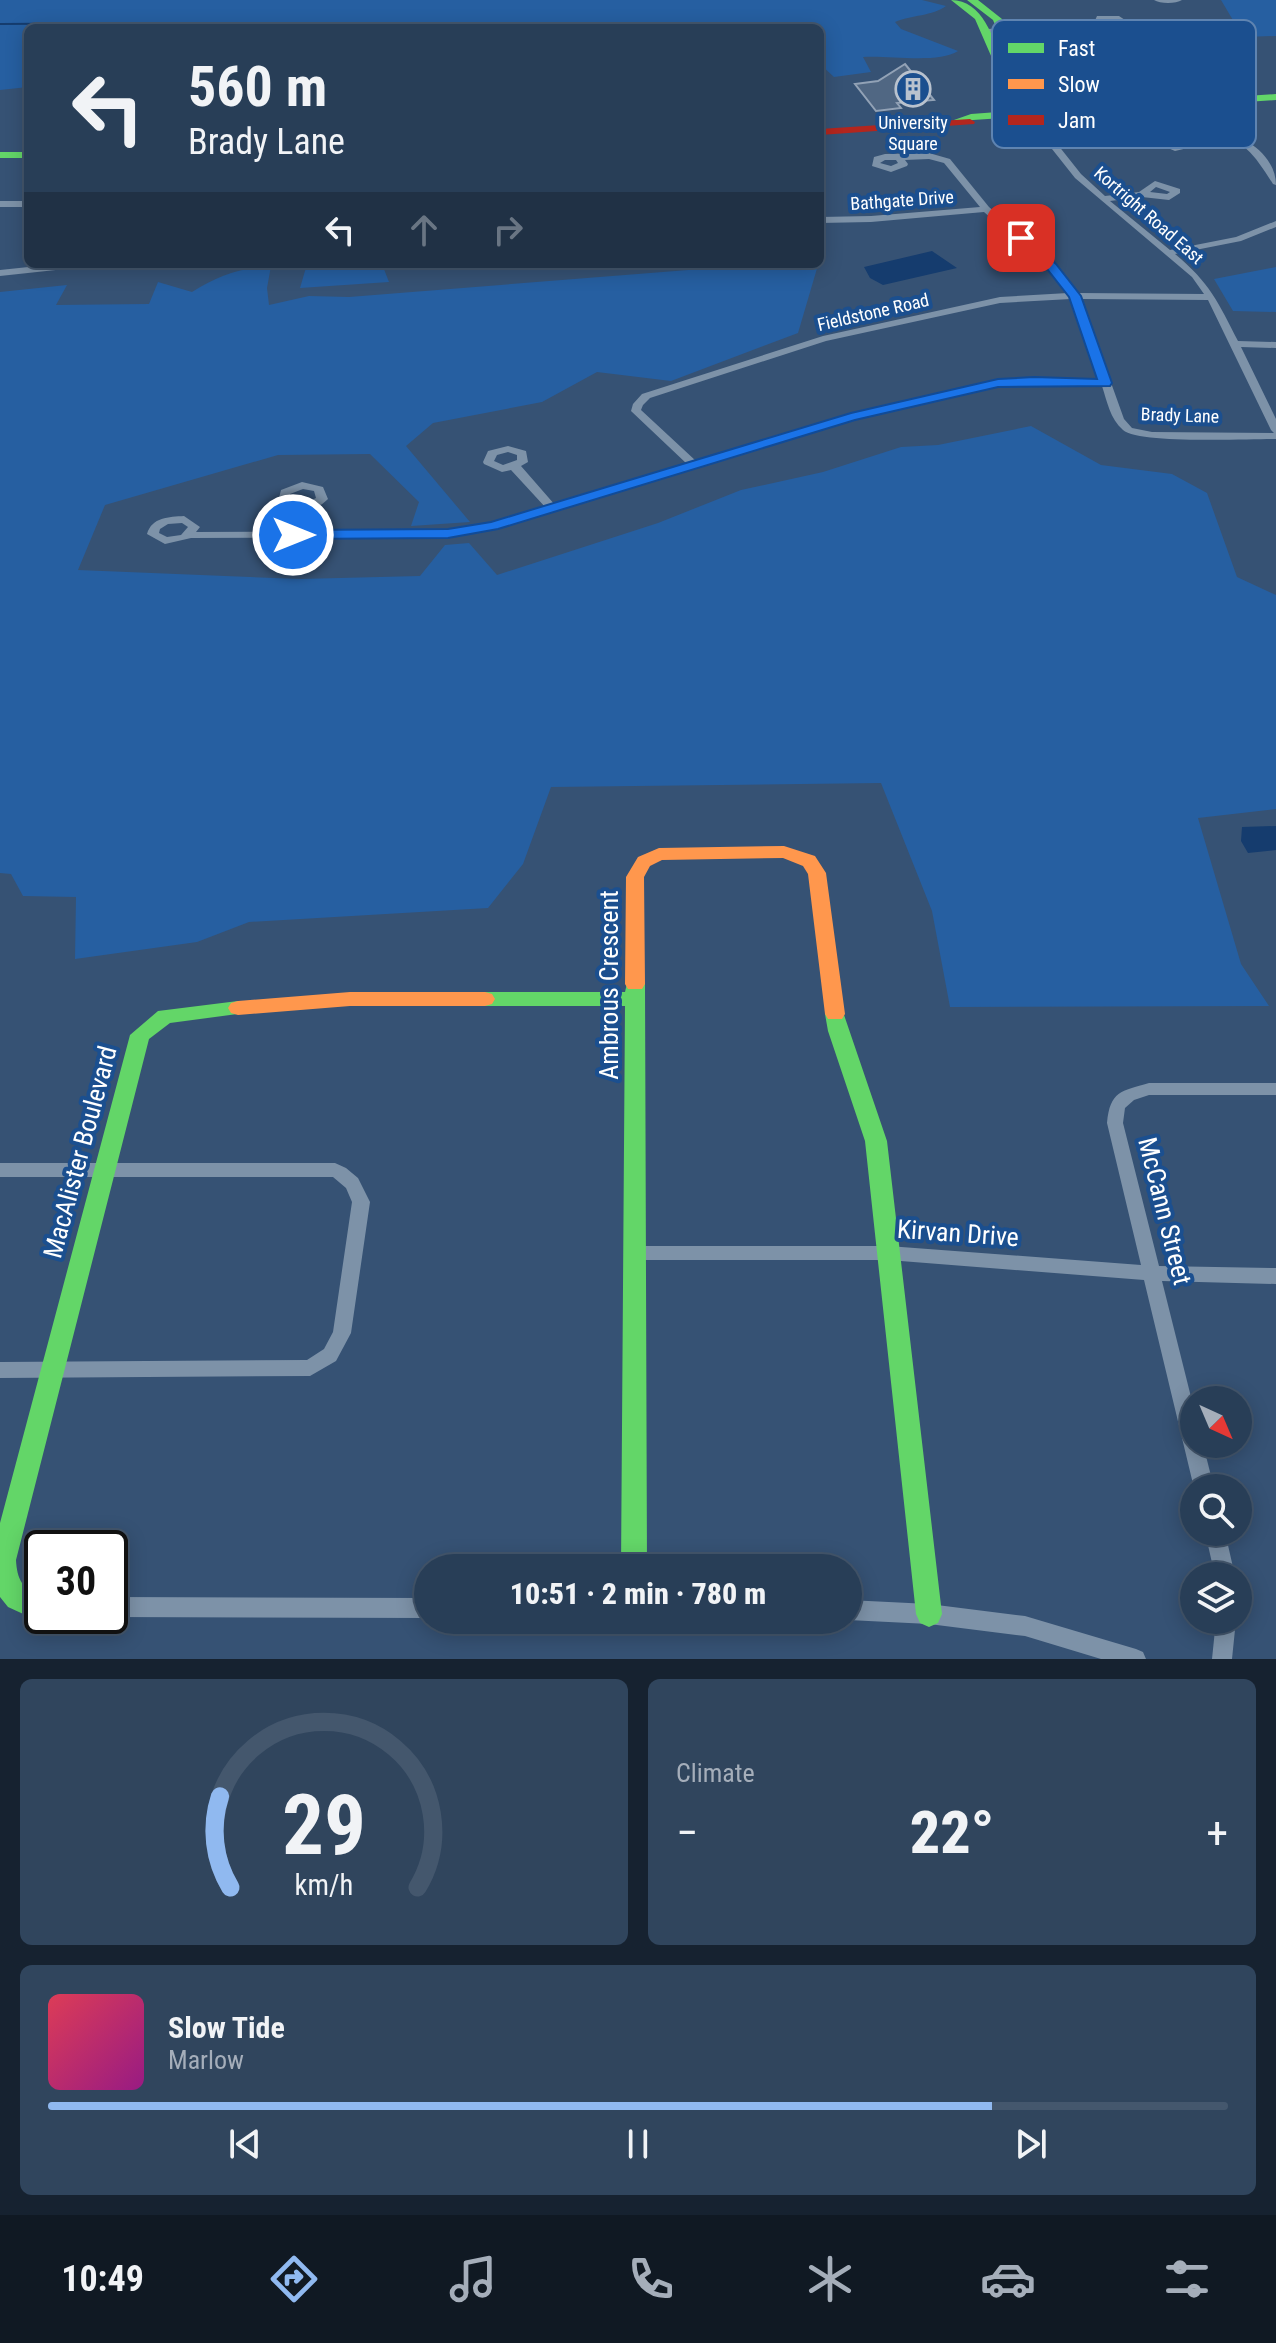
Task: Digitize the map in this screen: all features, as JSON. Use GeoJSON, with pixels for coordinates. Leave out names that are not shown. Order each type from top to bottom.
{"type":"FeatureCollection","features":[{"type":"Feature","properties":{"kind":"street"},"geometry":{"type":"LineString","coordinates":[[956,0],[992,29]]}},
{"type":"Feature","properties":{"kind":"street"},"geometry":{"type":"LineString","coordinates":[[972,0],[997,20]]}},
{"type":"Feature","properties":{"kind":"street"},"geometry":{"type":"LineString","coordinates":[[1158,0],[1178,0]]}},
{"type":"Feature","properties":{"kind":"street"},"geometry":{"type":"LineString","coordinates":[[1256,98],[1276,97]]}},
{"type":"Feature","properties":{"kind":"street"},"geometry":{"type":"LineString","coordinates":[[824,132],[992,117]]}},
{"type":"Feature","properties":{"kind":"street","name":"Kortright Road East"},"geometry":{"type":"LineString","coordinates":[[1056,148],[1078,176],[1103,199],[1172,252],[1195,275],[1211,297],[1276,433]]}},
{"type":"Feature","properties":{"kind":"street"},"geometry":{"type":"LineString","coordinates":[[1252,148],[1261,157],[1276,182]]}},
{"type":"Feature","properties":{"kind":"street"},"geometry":{"type":"LineString","coordinates":[[0,155],[24,155]]}},
{"type":"Feature","properties":{"kind":"street","name":"Brady Lane"},"geometry":{"type":"LineString","coordinates":[[898,158],[929,156],[947,161],[986,209],[1051,266],[1075,296],[1119,420],[1129,431],[1152,435],[1276,433]]}},
{"type":"Feature","properties":{"kind":"street"},"geometry":{"type":"LineString","coordinates":[[1103,199],[1142,194]]}},
{"type":"Feature","properties":{"kind":"street"},"geometry":{"type":"LineString","coordinates":[[0,204],[24,204]]}},
{"type":"Feature","properties":{"kind":"street","name":"Bathgate Drive"},"geometry":{"type":"LineString","coordinates":[[824,220],[884,219],[986,209]]}},
{"type":"Feature","properties":{"kind":"street"},"geometry":{"type":"LineString","coordinates":[[1172,252],[1238,239],[1276,224]]}},
{"type":"Feature","properties":{"kind":"street"},"geometry":{"type":"LineString","coordinates":[[0,273],[46,268]]}},
{"type":"Feature","properties":{"kind":"street","name":"Fieldstone Road"},"geometry":{"type":"LineString","coordinates":[[694,465],[636,411],[646,396],[823,339],[1000,300],[1075,296],[1211,297]]}},
{"type":"Feature","properties":{"kind":"street"},"geometry":{"type":"LineString","coordinates":[[1235,344],[1276,345]]}},
{"type":"Feature","properties":{"kind":"street"},"geometry":{"type":"LineString","coordinates":[[190,535],[448,534],[493,526],[553,509],[851,417],[998,383],[1105,383]]}},
{"type":"Feature","properties":{"kind":"street"},"geometry":{"type":"LineString","coordinates":[[515,467],[553,509]]}},
{"type":"Feature","properties":{"kind":"street"},"geometry":{"type":"LineString","coordinates":[[293,535],[300,508]]}},
{"type":"Feature","properties":{"kind":"street","name":"Ambrous Crescent"},"geometry":{"type":"LineString","coordinates":[[634,1554],[635,877],[651,857],[670,853],[794,854],[809,861],[817,873],[838,1039],[870,1115],[876,1141],[929,1614]]}},
{"type":"Feature","properties":{"kind":"street","name":"MacAlister Boulevard"},"geometry":{"type":"LineString","coordinates":[[24,1603],[18,1602],[7,1591],[2,1577],[3,1560],[140,1035],[165,1016],[350,999],[634,999]]}},
{"type":"Feature","properties":{"kind":"street","name":"McCann Street"},"geometry":{"type":"LineString","coordinates":[[1200,1474],[1115,1123],[1117,1105],[1129,1095],[1149,1089],[1276,1089]]}},
{"type":"Feature","properties":{"kind":"street"},"geometry":{"type":"LineString","coordinates":[[0,1170],[335,1170],[348,1176],[361,1202],[342,1333],[337,1346],[321,1362],[298,1370],[0,1370]]}},
{"type":"Feature","properties":{"kind":"street","name":"Kirvan Drive"},"geometry":{"type":"LineString","coordinates":[[635,1253],[888,1253],[1150,1273],[1276,1276]]}},
{"type":"Feature","properties":{"kind":"street"},"geometry":{"type":"LineString","coordinates":[[128,1607],[414,1608]]}},
{"type":"Feature","properties":{"kind":"street"},"geometry":{"type":"LineString","coordinates":[[862,1611],[929,1614],[1025,1626],[1136,1659]]}},
{"type":"Feature","properties":{"kind":"street"},"geometry":{"type":"LineString","coordinates":[[1222,1659],[1225,1634]]}},
{"type":"Feature","properties":{"kind":"shaded area"},"geometry":{"type":"Polygon","coordinates":[[[0,0],[922,0],[946,6],[935,12],[895,22],[901,29],[958,51],[926,58],[863,57],[871,72],[834,77],[824,68],[824,24],[24,24],[24,87],[0,90],[0,0]]]}},
{"type":"Feature","properties":{"kind":"shaded area"},"geometry":{"type":"Polygon","coordinates":[[[1221,0],[1276,0],[1276,36],[1256,37],[1256,20],[1233,20],[1221,0]]]}},
{"type":"Feature","properties":{"kind":"shaded area"},"geometry":{"type":"Polygon","coordinates":[[[932,251],[957,268],[883,285],[870,278],[864,267],[932,251]]]}},
{"type":"Feature","properties":{"kind":"shaded area"},"geometry":{"type":"Polygon","coordinates":[[[1276,267],[1276,312],[1233,311],[1214,279],[1276,267]]]}},
{"type":"Feature","properties":{"kind":"shaded area"},"geometry":{"type":"Polygon","coordinates":[[[271,268],[267,288],[269,305],[309,296],[349,297],[714,268],[817,268],[798,333],[671,381],[597,372],[542,402],[433,423],[406,446],[470,522],[411,526],[419,502],[370,454],[278,455],[105,505],[78,570],[300,579],[420,576],[445,545],[469,543],[497,575],[658,523],[741,490],[823,472],[901,447],[938,445],[1031,426],[1101,465],[1172,474],[1207,493],[1237,577],[1276,595],[1276,809],[1198,818],[1241,964],[1269,1006],[950,1007],[932,911],[881,783],[551,787],[523,864],[488,908],[249,922],[197,942],[75,959],[76,897],[23,896],[11,874],[0,873],[0,292],[67,285],[56,305],[149,304],[158,282],[192,292],[230,273],[271,268]]]}},
{"type":"Feature","properties":{"kind":"shaded area"},"geometry":{"type":"Polygon","coordinates":[[[306,268],[384,268],[389,282],[300,288],[306,268]]]}},
{"type":"Feature","properties":{"kind":"shaded area"},"geometry":{"type":"Polygon","coordinates":[[[1276,826],[1276,850],[1248,853],[1241,841],[1242,827],[1276,826]]]}},
{"type":"Feature","properties":{"kind":"building"},"geometry":{"type":"Polygon","coordinates":[[[905,64],[934,100],[897,103],[901,108],[876,111],[855,84],[878,81],[905,64]]]}},
{"type":"Feature","properties":{"kind":"waterway"},"geometry":{"type":"LineString","coordinates":[[0,24],[194,24]]}},
{"type":"Feature","properties":{"kind":"traffic: fast"},"geometry":{"type":"LineString","coordinates":[[956,0],[979,18],[992,47]]}},
{"type":"Feature","properties":{"kind":"traffic: fast"},"geometry":{"type":"LineString","coordinates":[[972,0],[997,20]]}},
{"type":"Feature","properties":{"kind":"traffic: fast"},"geometry":{"type":"LineString","coordinates":[[1256,98],[1276,97]]}},
{"type":"Feature","properties":{"kind":"traffic: fast"},"geometry":{"type":"LineString","coordinates":[[958,122],[971,117],[992,116]]}},
{"type":"Feature","properties":{"kind":"traffic: fast"},"geometry":{"type":"LineString","coordinates":[[0,155],[24,155]]}},
{"type":"Feature","properties":{"kind":"traffic: fast"},"geometry":{"type":"LineString","coordinates":[[634,1554],[635,984]]}},
{"type":"Feature","properties":{"kind":"traffic: fast"},"geometry":{"type":"LineString","coordinates":[[485,999],[634,999]]}},
{"type":"Feature","properties":{"kind":"traffic: fast"},"geometry":{"type":"LineString","coordinates":[[24,1602],[8,1586],[3,1560],[140,1035],[165,1016],[238,1008]]}},
{"type":"Feature","properties":{"kind":"traffic: fast"},"geometry":{"type":"LineString","coordinates":[[835,1014],[843,1047],[876,1141],[929,1614]]}},
{"type":"Feature","properties":{"kind":"traffic: slow"},"geometry":{"type":"LineString","coordinates":[[635,984],[635,877],[644,862],[659,854],[784,852],[809,861],[817,873],[835,1014]]}},
{"type":"Feature","properties":{"kind":"traffic: slow"},"geometry":{"type":"LineString","coordinates":[[238,1008],[350,999],[485,999]]}},
{"type":"Feature","properties":{"kind":"traffic: jam"},"geometry":{"type":"LineString","coordinates":[[824,132],[970,122]]}},
{"type":"Feature","properties":{"kind":"place","name":"University Square"},"geometry":{"type":"Point","coordinates":[913,89]}},
{"type":"Feature","properties":{"kind":"route"},"geometry":{"type":"LineString","coordinates":[[293,535],[448,534],[493,526],[851,417],[880,413],[998,383],[1105,383],[1073,292],[1021,238]]}}]}
